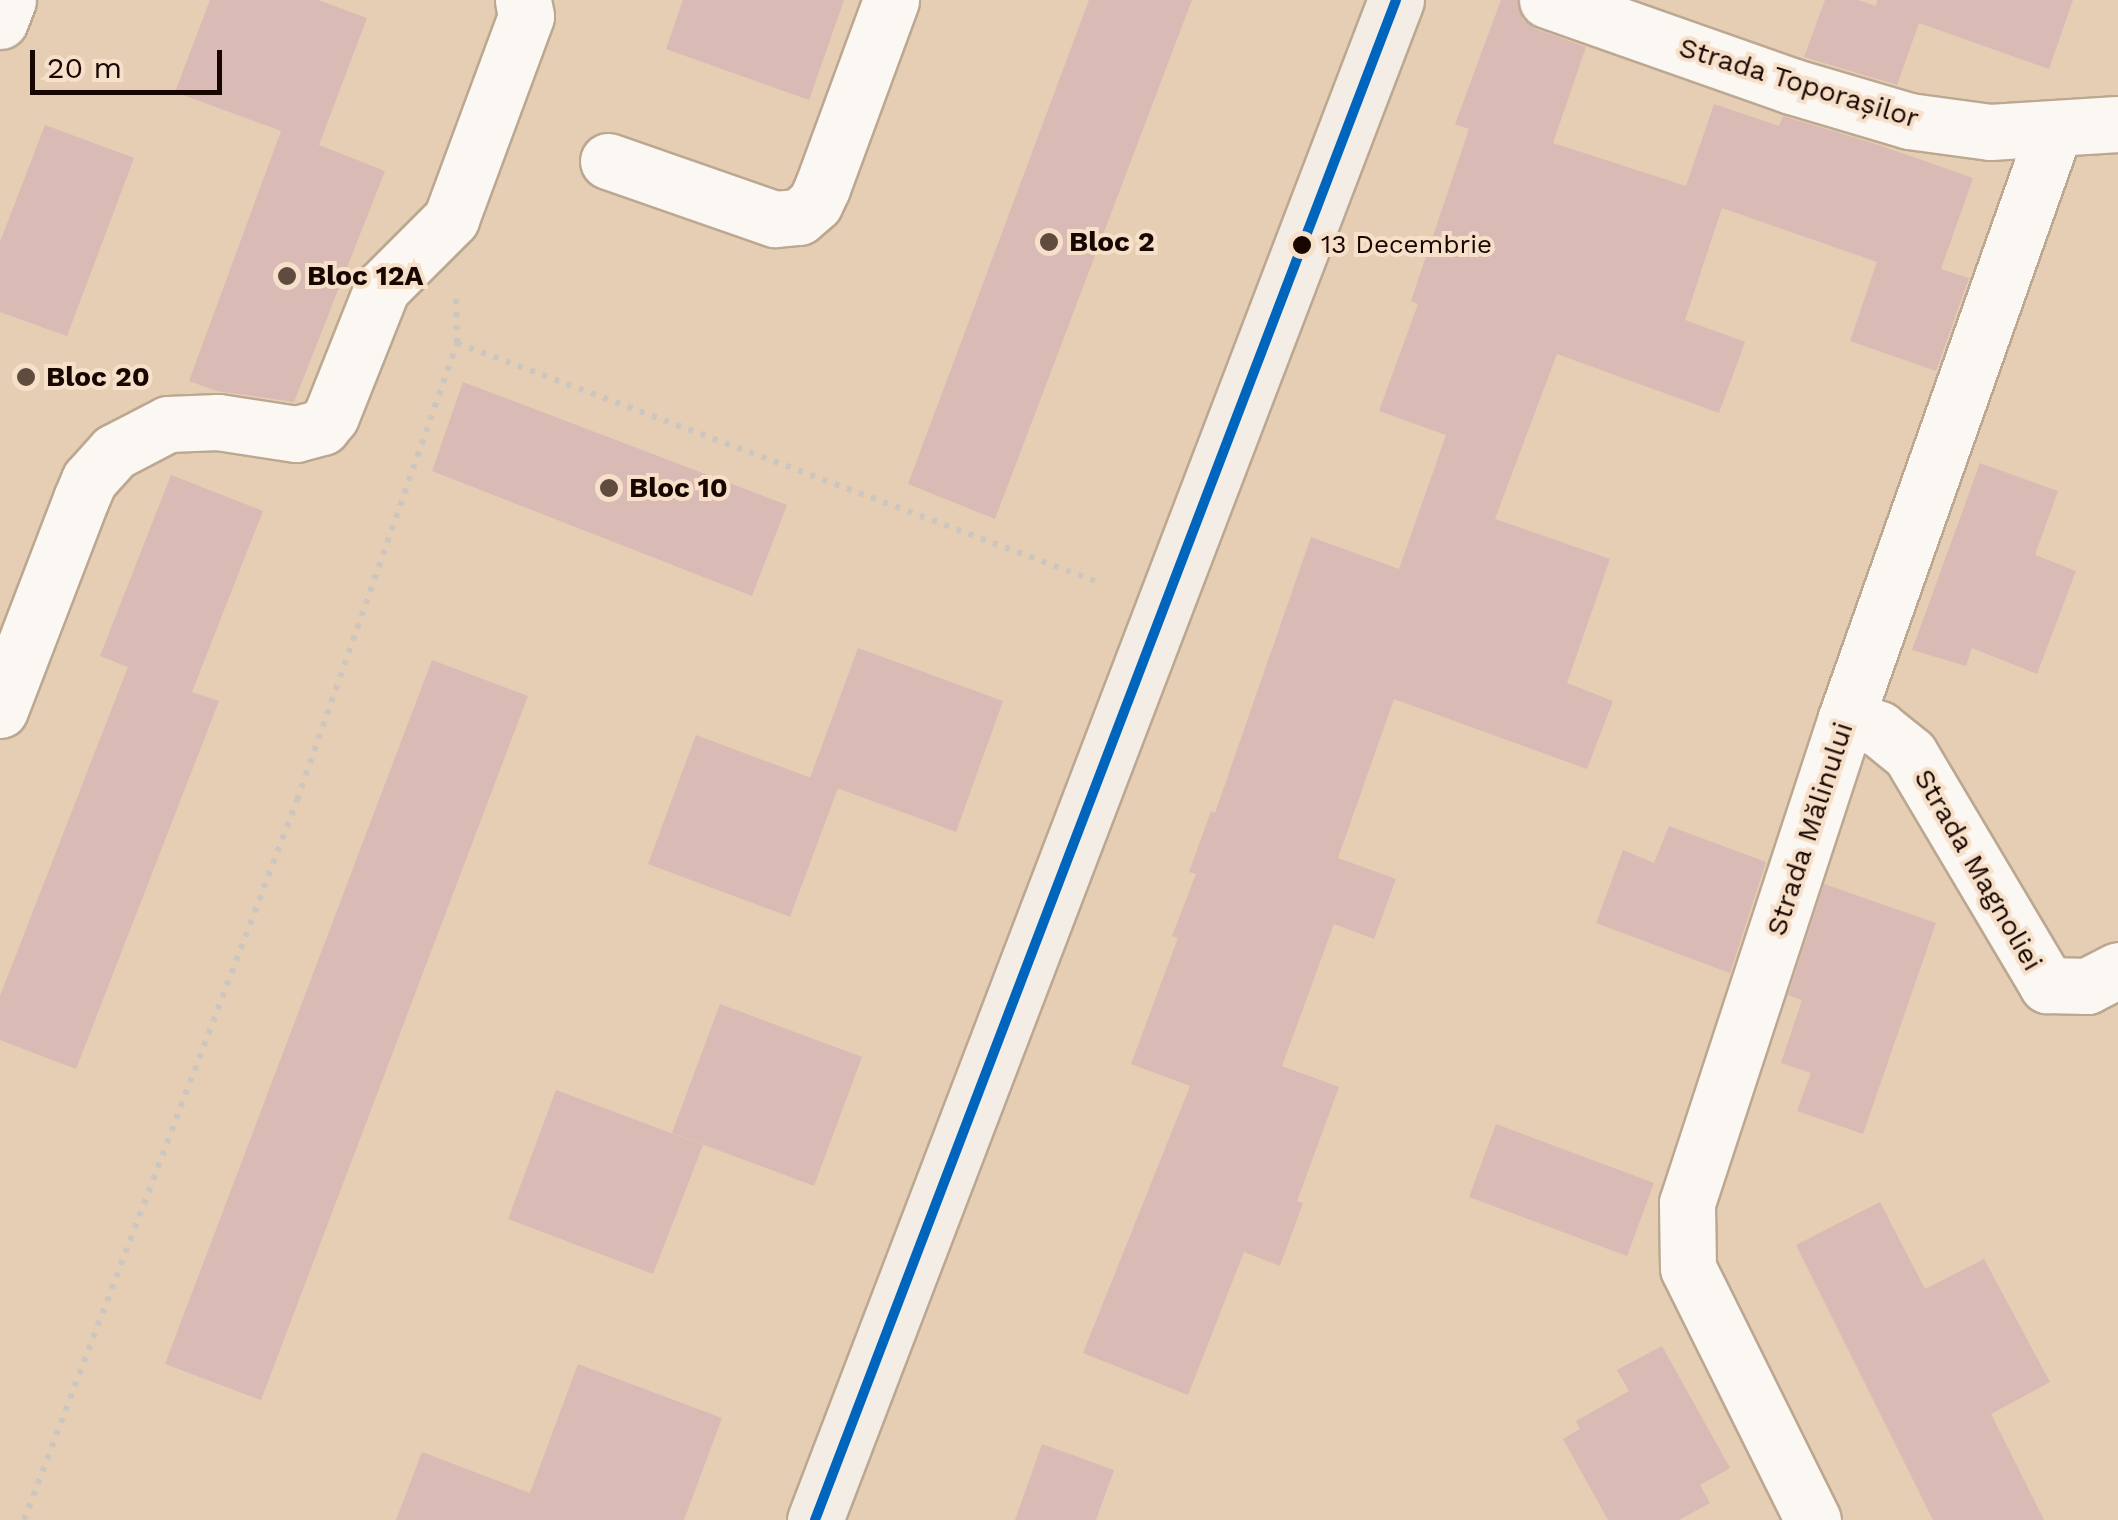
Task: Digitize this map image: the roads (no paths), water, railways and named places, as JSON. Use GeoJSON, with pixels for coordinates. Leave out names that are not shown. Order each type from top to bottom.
{"type":"FeatureCollection","features":[{"type":"Feature","properties":{"kind":"main road"},"geometry":{"type":"LineString","coordinates":[[815,1520],[1396,0]]}},
{"type":"Feature","properties":{"kind":"street"},"geometry":{"type":"LineString","coordinates":[[0,20],[8,0]]}},
{"type":"Feature","properties":{"kind":"street"},"geometry":{"type":"LineString","coordinates":[[0,710],[81,499],[100,465],[130,441],[168,424],[218,422],[296,434],[322,427],[331,416],[382,288],[438,236],[459,202],[526,16],[523,0]]}},
{"type":"Feature","properties":{"kind":"street"},"geometry":{"type":"LineString","coordinates":[[608,160],[775,219],[800,217],[815,203],[822,188],[891,0]]}},
{"type":"Feature","properties":{"kind":"street","name":"Strada Toporașilor"},"geometry":{"type":"LineString","coordinates":[[1547,0],[1790,86],[1909,121],[1990,132],[2118,124]]}},
{"type":"Feature","properties":{"kind":"street","name":"Strada Mălinului"},"geometry":{"type":"LineString","coordinates":[[1813,1520],[1688,1268],[1684,1239],[1687,1203],[1846,718],[2054,130]]}},
{"type":"Feature","properties":{"kind":"street","name":"Strada Magnoliei"},"geometry":{"type":"LineString","coordinates":[[1846,718],[1879,729],[1910,754],[2047,985],[2073,989],[2118,970]]}},
{"type":"Feature","properties":{"kind":"place","name":"Bloc 2"},"geometry":{"type":"Point","coordinates":[1049,242]}},
{"type":"Feature","properties":{"kind":"place","name":"13 Decembrie"},"geometry":{"type":"Point","coordinates":[1302,245]}},
{"type":"Feature","properties":{"kind":"place","name":"Bloc 12A"},"geometry":{"type":"Point","coordinates":[287,276]}},
{"type":"Feature","properties":{"kind":"place","name":"Bloc 20"},"geometry":{"type":"Point","coordinates":[26,377]}},
{"type":"Feature","properties":{"kind":"place","name":"Bloc 10"},"geometry":{"type":"Point","coordinates":[609,488]}}]}
